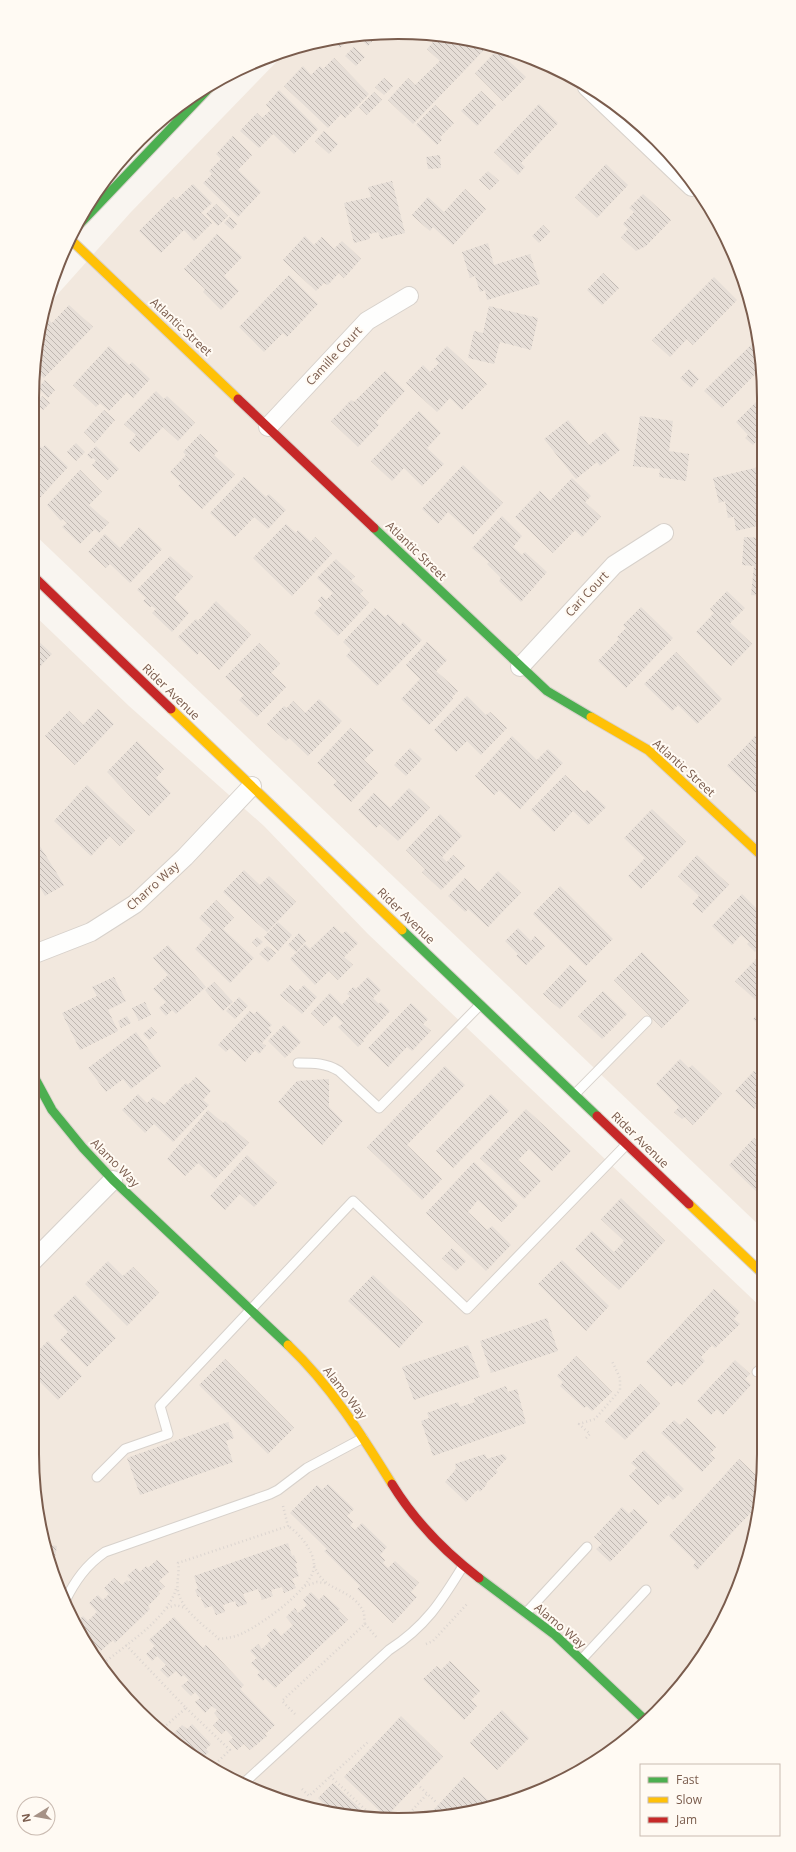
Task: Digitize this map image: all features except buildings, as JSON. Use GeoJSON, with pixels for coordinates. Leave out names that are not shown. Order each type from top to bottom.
{"type":"FeatureCollection","features":[{"type":"Feature","properties":{"kind":"street"},"geometry":{"type":"LineString","coordinates":[[91,212],[196,102]]}},
{"type":"Feature","properties":{"kind":"street"},"geometry":{"type":"LineString","coordinates":[[608,107],[681,176]]}},
{"type":"Feature","properties":{"kind":"street","name":"Atlantic Street"},"geometry":{"type":"LineString","coordinates":[[74,243],[520,667],[547,691],[648,750],[757,851]]}},
{"type":"Feature","properties":{"kind":"street","name":"Camille Court"},"geometry":{"type":"LineString","coordinates":[[268,427],[367,321],[409,296]]}},
{"type":"Feature","properties":{"kind":"street","name":"Cari Court"},"geometry":{"type":"LineString","coordinates":[[520,667],[614,565],[664,533]]}},
{"type":"Feature","properties":{"kind":"street","name":"Rider Avenue"},"geometry":{"type":"LineString","coordinates":[[39,582],[480,1005],[757,1267]]}},
{"type":"Feature","properties":{"kind":"street","name":"Charro Way"},"geometry":{"type":"LineString","coordinates":[[39,953],[91,932],[135,904],[185,857],[252,786]]}},
{"type":"Feature","properties":{"kind":"street","name":"Alamo Way"},"geometry":{"type":"LineString","coordinates":[[39,1086],[52,1110],[66,1129],[113,1180],[315,1374],[340,1403],[388,1479],[415,1517],[446,1550],[463,1566],[555,1635],[582,1659],[642,1718]]}},
{"type":"Feature","properties":{"kind":"street"},"geometry":{"type":"LineString","coordinates":[[39,1255],[113,1180]]}},
{"type":"Feature","properties":{"kind":"lane"},"geometry":{"type":"LineString","coordinates":[[298,1063],[324,1064],[333,1067],[379,1108],[480,1005]]}},
{"type":"Feature","properties":{"kind":"lane"},"geometry":{"type":"LineString","coordinates":[[575,1094],[647,1021]]}},
{"type":"Feature","properties":{"kind":"lane"},"geometry":{"type":"LineString","coordinates":[[98,1477],[125,1449],[168,1434],[160,1406],[353,1201],[467,1309],[627,1144]]}},
{"type":"Feature","properties":{"kind":"lane"},"geometry":{"type":"LineString","coordinates":[[68,1596],[82,1572],[89,1564],[105,1552],[278,1490],[307,1468],[363,1438]]}},
{"type":"Feature","properties":{"kind":"lane"},"geometry":{"type":"LineString","coordinates":[[526,1613],[587,1547]]}},
{"type":"Feature","properties":{"kind":"lane"},"geometry":{"type":"LineString","coordinates":[[247,1780],[389,1650],[424,1622],[463,1566]]}},
{"type":"Feature","properties":{"kind":"lane"},"geometry":{"type":"LineString","coordinates":[[582,1659],[646,1590]]}},
{"type":"Feature","properties":{"kind":"path"},"geometry":{"type":"LineString","coordinates":[[586,1438],[590,1434],[580,1424],[595,1419],[620,1390],[620,1378],[612,1361]]}},
{"type":"Feature","properties":{"kind":"path"},"geometry":{"type":"LineString","coordinates":[[278,1490],[288,1526],[299,1535],[307,1548],[318,1573],[326,1583]]}},
{"type":"Feature","properties":{"kind":"path"},"geometry":{"type":"LineString","coordinates":[[193,1615],[180,1599],[177,1587],[178,1563],[288,1526]]}},
{"type":"Feature","properties":{"kind":"path"},"geometry":{"type":"LineString","coordinates":[[167,1608],[173,1605],[180,1606],[193,1615],[219,1639],[231,1637],[256,1626],[277,1611],[300,1590],[307,1583],[312,1573],[313,1560]]}},
{"type":"Feature","properties":{"kind":"path"},"geometry":{"type":"LineString","coordinates":[[300,1590],[311,1583],[321,1582],[346,1593],[359,1605],[364,1613],[365,1624],[282,1701],[306,1726]]}},
{"type":"Feature","properties":{"kind":"path"},"geometry":{"type":"LineString","coordinates":[[106,1662],[167,1608],[171,1603],[177,1587]]}},
{"type":"Feature","properties":{"kind":"path"},"geometry":{"type":"LineString","coordinates":[[126,1645],[186,1708],[230,1750],[216,1763]]}},
{"type":"Feature","properties":{"kind":"path"},"geometry":{"type":"LineString","coordinates":[[164,1727],[186,1708]]}},
{"type":"Feature","properties":{"kind":"path"},"geometry":{"type":"LineString","coordinates":[[302,1789],[309,1796],[368,1742]]}},
{"type":"Feature","properties":{"kind":"path"},"geometry":{"type":"LineString","coordinates":[[330,1776],[367,1811]]}},
{"type":"Feature","properties":{"kind":"path"},"geometry":{"type":"LineString","coordinates":[[420,1787],[436,1803]]}},
{"type":"Feature","properties":{"kind":"path"},"geometry":{"type":"LineString","coordinates":[[410,1812],[427,1794]]}},
{"type":"Feature","properties":{"kind":"shaded area"},"geometry":{"type":"Polygon","coordinates":[[[398,39],[445,42],[491,51],[535,66],[578,87],[617,113],[652,144],[683,179],[709,219],[730,261],[745,305],[754,351],[756,375],[757,1223],[39,539],[40,375],[42,351],[51,305],[53,300],[131,212],[279,60],[305,51],[351,42],[398,39]]]}},
{"type":"Feature","properties":{"kind":"shaded area"},"geometry":{"type":"Polygon","coordinates":[[[39,620],[129,706],[264,826],[368,934],[757,1303],[757,1454],[754,1501],[745,1547],[738,1569],[730,1591],[709,1634],[683,1673],[652,1708],[617,1739],[578,1765],[535,1786],[491,1801],[445,1810],[421,1812],[398,1813],[351,1810],[305,1801],[261,1786],[239,1776],[218,1765],[179,1739],[144,1708],[113,1673],[87,1634],[66,1591],[58,1569],[51,1547],[42,1501],[39,1454],[39,620]]]}},
{"type":"Feature","properties":{"kind":"traffic: fast"},"geometry":{"type":"LineString","coordinates":[[91,212],[196,102]]}},
{"type":"Feature","properties":{"kind":"traffic: fast"},"geometry":{"type":"LineString","coordinates":[[374,528],[547,691],[591,717]]}},
{"type":"Feature","properties":{"kind":"traffic: fast"},"geometry":{"type":"LineString","coordinates":[[402,930],[597,1116]]}},
{"type":"Feature","properties":{"kind":"traffic: fast"},"geometry":{"type":"LineString","coordinates":[[39,1086],[52,1110],[83,1148],[113,1180],[288,1345]]}},
{"type":"Feature","properties":{"kind":"traffic: fast"},"geometry":{"type":"LineString","coordinates":[[479,1578],[555,1635],[642,1717]]}},
{"type":"Feature","properties":{"kind":"traffic: slow"},"geometry":{"type":"LineString","coordinates":[[74,243],[238,399]]}},
{"type":"Feature","properties":{"kind":"traffic: slow"},"geometry":{"type":"LineString","coordinates":[[171,709],[402,930]]}},
{"type":"Feature","properties":{"kind":"traffic: slow"},"geometry":{"type":"LineString","coordinates":[[591,717],[648,750],[757,851]]}},
{"type":"Feature","properties":{"kind":"traffic: slow"},"geometry":{"type":"LineString","coordinates":[[689,1204],[757,1268]]}},
{"type":"Feature","properties":{"kind":"traffic: slow"},"geometry":{"type":"LineString","coordinates":[[288,1345],[304,1361],[332,1394],[357,1429],[392,1484]]}},
{"type":"Feature","properties":{"kind":"traffic: jam"},"geometry":{"type":"LineString","coordinates":[[238,399],[374,528]]}},
{"type":"Feature","properties":{"kind":"traffic: jam"},"geometry":{"type":"LineString","coordinates":[[39,582],[171,709]]}},
{"type":"Feature","properties":{"kind":"traffic: jam"},"geometry":{"type":"LineString","coordinates":[[597,1116],[689,1204]]}},
{"type":"Feature","properties":{"kind":"traffic: jam"},"geometry":{"type":"LineString","coordinates":[[392,1484],[410,1510],[431,1535],[466,1568],[479,1578]]}}]}
